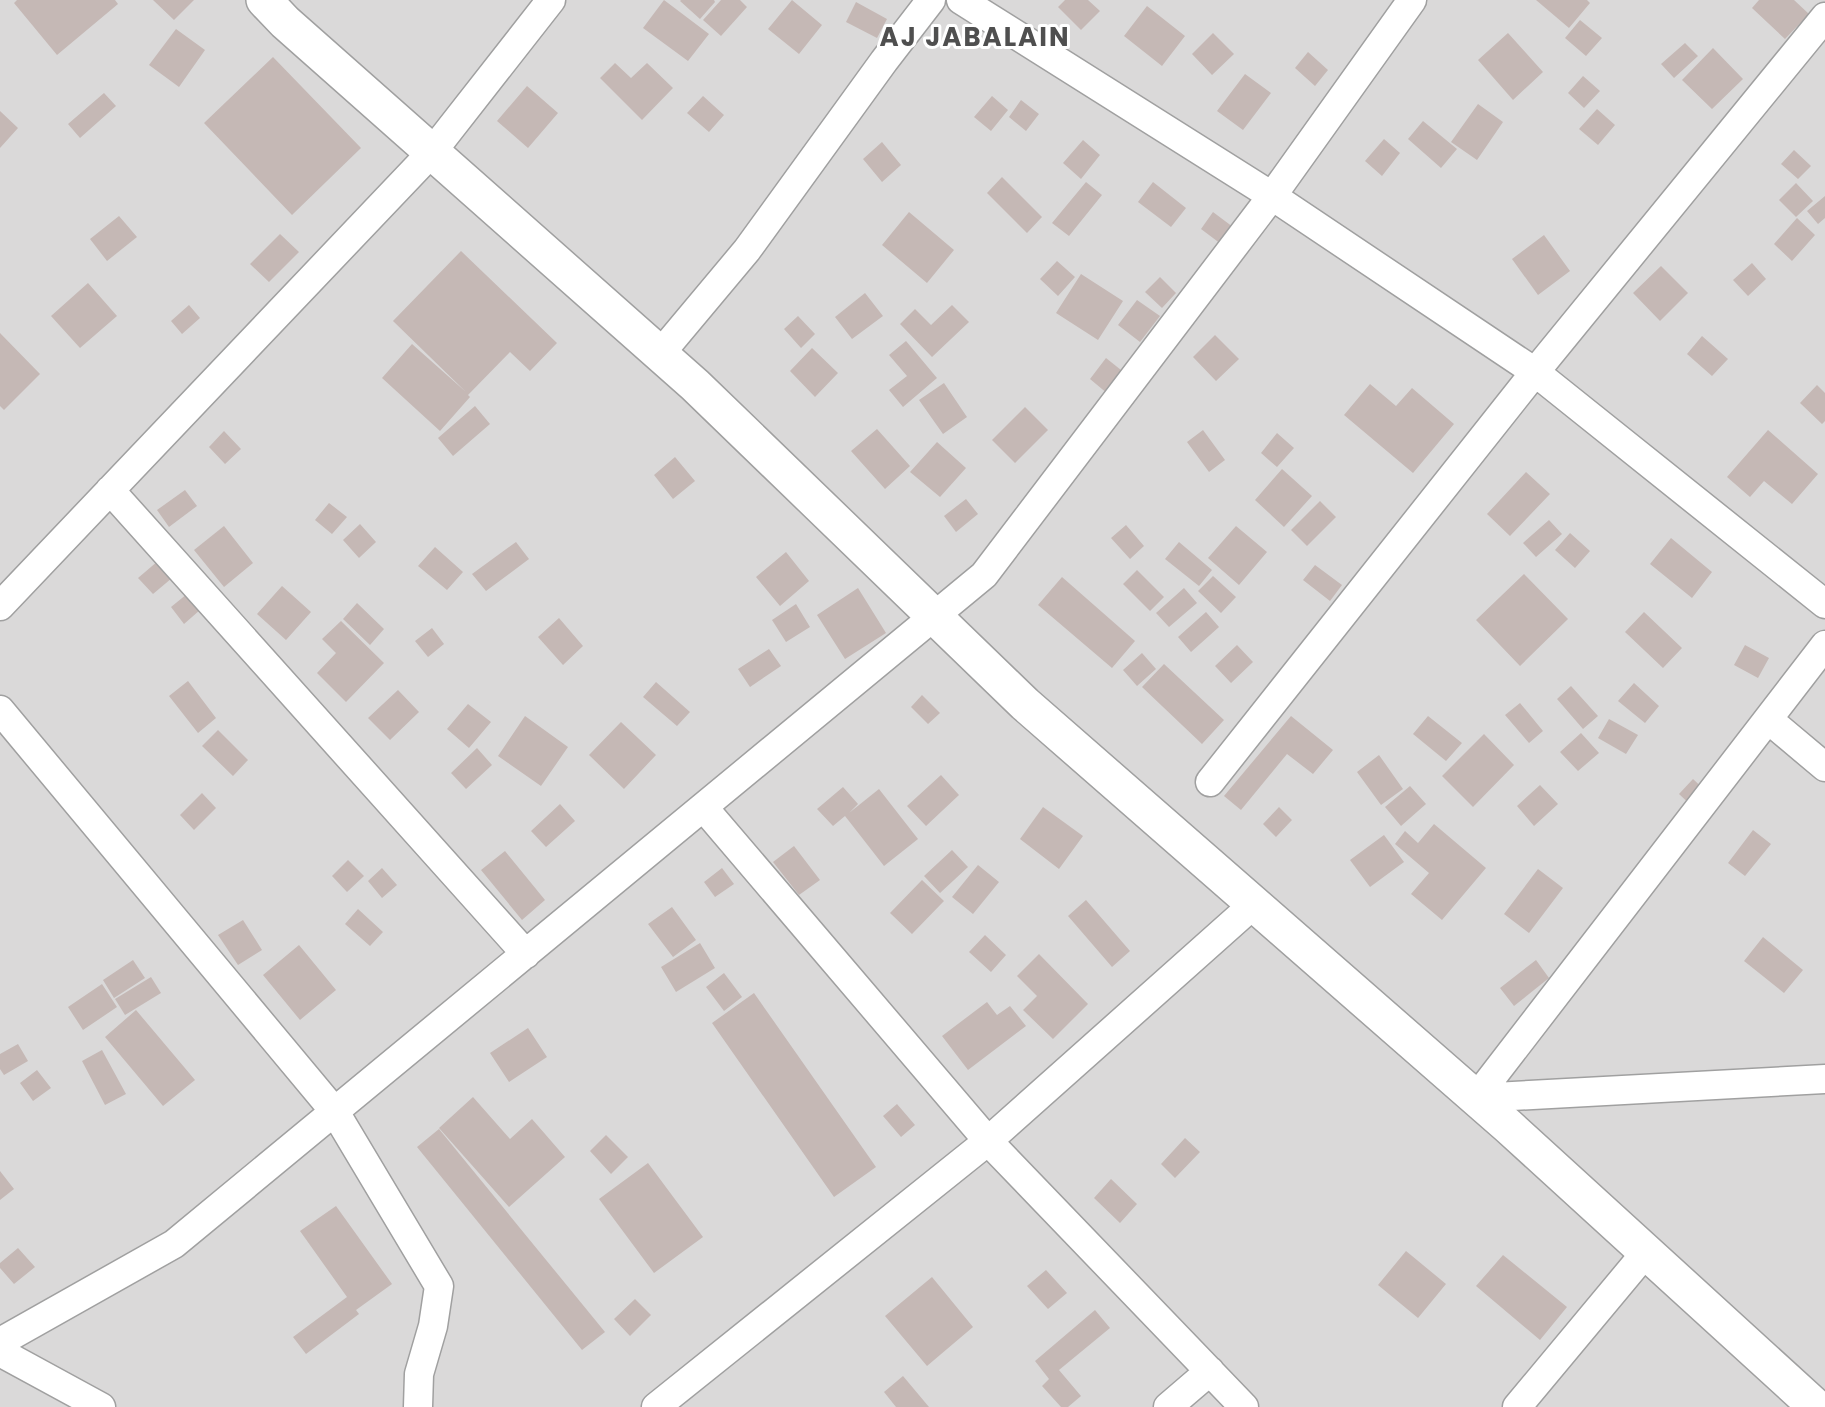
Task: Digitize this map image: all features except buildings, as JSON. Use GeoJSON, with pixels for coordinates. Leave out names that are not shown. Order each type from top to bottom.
{"type":"FeatureCollection","features":[{"type":"Feature","properties":{"kind":"street"},"geometry":{"type":"LineString","coordinates":[[264,0],[285,22],[660,354],[1025,704],[1476,1098],[1816,1407]]}},
{"type":"Feature","properties":{"kind":"street"},"geometry":{"type":"LineString","coordinates":[[0,606],[432,152],[551,0]]}},
{"type":"Feature","properties":{"kind":"street"},"geometry":{"type":"LineString","coordinates":[[660,354],[747,250],[931,0]]}},
{"type":"Feature","properties":{"kind":"street"},"geometry":{"type":"LineString","coordinates":[[961,0],[1272,196],[1535,372],[1825,604]]}},
{"type":"Feature","properties":{"kind":"street"},"geometry":{"type":"LineString","coordinates":[[0,1342],[174,1244],[984,575],[1272,196],[1412,0]]}},
{"type":"Feature","properties":{"kind":"street"},"geometry":{"type":"LineString","coordinates":[[1210,782],[1535,372],[1825,17]]}},
{"type":"Feature","properties":{"kind":"street"},"geometry":{"type":"LineString","coordinates":[[110,490],[526,954]]}},
{"type":"Feature","properties":{"kind":"street"},"geometry":{"type":"LineString","coordinates":[[1476,1098],[1825,645]]}},
{"type":"Feature","properties":{"kind":"street"},"geometry":{"type":"LineString","coordinates":[[0,710],[335,1112],[439,1286],[433,1326],[419,1374],[418,1407]]}},
{"type":"Feature","properties":{"kind":"street"},"geometry":{"type":"LineString","coordinates":[[1769,720],[1825,767]]}},
{"type":"Feature","properties":{"kind":"street"},"geometry":{"type":"LineString","coordinates":[[704,808],[988,1141],[1244,1407]]}},
{"type":"Feature","properties":{"kind":"street"},"geometry":{"type":"LineString","coordinates":[[656,1407],[988,1141],[1254,904]]}},
{"type":"Feature","properties":{"kind":"street"},"geometry":{"type":"LineString","coordinates":[[1476,1098],[1825,1079]]}},
{"type":"Feature","properties":{"kind":"street"},"geometry":{"type":"LineString","coordinates":[[1517,1407],[1647,1251]]}},
{"type":"Feature","properties":{"kind":"street"},"geometry":{"type":"LineString","coordinates":[[0,1352],[101,1407]]}},
{"type":"Feature","properties":{"kind":"street"},"geometry":{"type":"LineString","coordinates":[[1168,1407],[1210,1371]]}},
{"type":"Feature","properties":{"kind":"shaded area"},"geometry":{"type":"Polygon","coordinates":[[[0,0],[1825,0],[1825,1407],[0,1407],[0,0]]]}},
{"type":"Feature","properties":{"kind":"district","name":"AJ JABALAIN"},"geometry":{"type":"Point","coordinates":[975,37]}}]}
